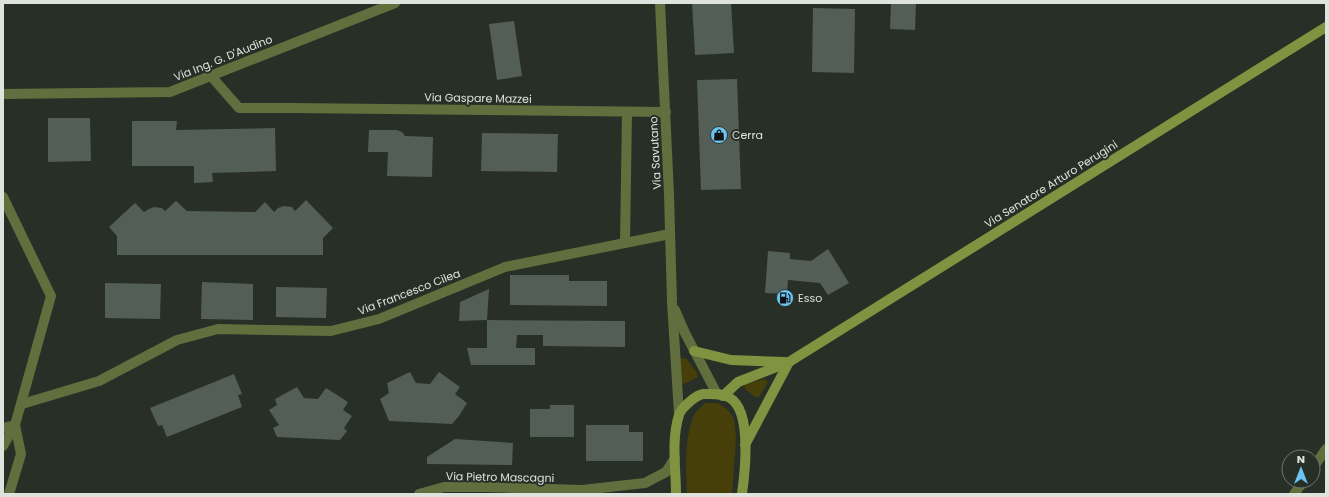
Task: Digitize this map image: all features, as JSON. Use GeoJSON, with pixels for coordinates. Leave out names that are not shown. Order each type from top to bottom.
{"type":"FeatureCollection","features":[{"type":"Feature","properties":{"kind":"street","name":"Via Ing. G. D'Audino"},"geometry":{"type":"LineString","coordinates":[[3,94],[170,92],[395,3]]}},
{"type":"Feature","properties":{"kind":"street","name":"Via Savutano"},"geometry":{"type":"LineString","coordinates":[[660,3],[666,112],[672,302],[679,414]]}},
{"type":"Feature","properties":{"kind":"street","name":"Via Senatore Arturo Perugini"},"geometry":{"type":"LineString","coordinates":[[720,395],[738,382],[789,362],[1326,27]]}},
{"type":"Feature","properties":{"kind":"street","name":"Via Gaspare Mazzei"},"geometry":{"type":"LineString","coordinates":[[211,76],[239,108],[666,112]]}},
{"type":"Feature","properties":{"kind":"street"},"geometry":{"type":"LineString","coordinates":[[625,243],[627,112]]}},
{"type":"Feature","properties":{"kind":"street"},"geometry":{"type":"LineString","coordinates":[[3,197],[51,296],[22,404],[15,425],[3,446]]}},
{"type":"Feature","properties":{"kind":"street","name":"Via Francesco Cilea"},"geometry":{"type":"LineString","coordinates":[[22,404],[99,381],[177,340],[218,330],[331,331],[379,319],[505,267],[670,234]]}},
{"type":"Feature","properties":{"kind":"street"},"geometry":{"type":"LineString","coordinates":[[672,302],[694,351],[720,395]]}},
{"type":"Feature","properties":{"kind":"street"},"geometry":{"type":"LineString","coordinates":[[694,351],[731,360],[789,362],[745,445]]}},
{"type":"Feature","properties":{"kind":"street"},"geometry":{"type":"LineString","coordinates":[[676,494],[675,458],[679,414],[688,403],[701,394],[720,395],[730,398],[739,407],[744,424],[745,445],[742,494]]}},
{"type":"Feature","properties":{"kind":"street"},"geometry":{"type":"LineString","coordinates":[[3,428],[15,425]]}},
{"type":"Feature","properties":{"kind":"street"},"geometry":{"type":"LineString","coordinates":[[9,494],[21,454],[15,425]]}},
{"type":"Feature","properties":{"kind":"street"},"geometry":{"type":"LineString","coordinates":[[582,490],[646,484],[666,472],[675,458]]}},
{"type":"Feature","properties":{"kind":"street","name":"Via Pietro Mascagni"},"geometry":{"type":"LineString","coordinates":[[419,494],[444,487],[582,490]]}},
{"type":"Feature","properties":{"kind":"street"},"geometry":{"type":"LineString","coordinates":[[582,490],[598,494]]}},
{"type":"Feature","properties":{"kind":"shaded area"},"geometry":{"type":"Polygon","coordinates":[[[680,358],[687,359],[697,373],[698,377],[680,386],[680,358]]]}},
{"type":"Feature","properties":{"kind":"shaded area"},"geometry":{"type":"Polygon","coordinates":[[[765,379],[768,382],[759,397],[755,397],[744,388],[745,384],[765,379]]]}},
{"type":"Feature","properties":{"kind":"shaded area"},"geometry":{"type":"Polygon","coordinates":[[[705,403],[718,403],[728,410],[734,419],[736,438],[732,494],[687,494],[687,444],[694,415],[705,403]]]}},
{"type":"Feature","properties":{"kind":"building"},"geometry":{"type":"Polygon","coordinates":[[[692,3],[731,3],[734,53],[695,55],[692,3]]]}},
{"type":"Feature","properties":{"kind":"building"},"geometry":{"type":"Polygon","coordinates":[[[891,3],[916,3],[915,30],[890,29],[891,3]]]}},
{"type":"Feature","properties":{"kind":"building"},"geometry":{"type":"Polygon","coordinates":[[[813,8],[855,9],[854,73],[812,72],[813,8]]]}},
{"type":"Feature","properties":{"kind":"building"},"geometry":{"type":"Polygon","coordinates":[[[514,21],[522,76],[497,80],[489,24],[514,21]]]}},
{"type":"Feature","properties":{"kind":"building","name":"Cerra"},"geometry":{"type":"Polygon","coordinates":[[[737,79],[741,189],[701,190],[697,80],[737,79]]]}},
{"type":"Feature","properties":{"kind":"building"},"geometry":{"type":"Polygon","coordinates":[[[48,118],[90,118],[91,161],[48,162],[48,118]]]}},
{"type":"Feature","properties":{"kind":"building"},"geometry":{"type":"Polygon","coordinates":[[[132,121],[177,121],[176,130],[275,128],[276,171],[212,173],[213,182],[194,183],[194,166],[132,166],[132,121]]]}},
{"type":"Feature","properties":{"kind":"building"},"geometry":{"type":"Polygon","coordinates":[[[369,130],[397,130],[402,132],[405,136],[433,137],[432,177],[387,176],[388,152],[368,152],[369,130]]]}},
{"type":"Feature","properties":{"kind":"building"},"geometry":{"type":"Polygon","coordinates":[[[482,133],[558,134],[557,172],[481,171],[482,133]]]}},
{"type":"Feature","properties":{"kind":"building"},"geometry":{"type":"Polygon","coordinates":[[[306,200],[333,228],[323,238],[323,255],[117,255],[117,236],[109,227],[135,203],[144,212],[154,207],[162,208],[165,211],[176,201],[187,211],[255,212],[265,202],[274,212],[278,208],[284,206],[292,207],[295,211],[306,200]]]}},
{"type":"Feature","properties":{"kind":"building"},"geometry":{"type":"Polygon","coordinates":[[[828,249],[849,283],[828,295],[820,283],[788,280],[787,294],[765,293],[768,251],[790,253],[790,259],[811,261],[828,249]]]}},
{"type":"Feature","properties":{"kind":"building"},"geometry":{"type":"Polygon","coordinates":[[[510,275],[569,275],[569,281],[607,281],[607,306],[510,305],[510,275]]]}},
{"type":"Feature","properties":{"kind":"building"},"geometry":{"type":"Polygon","coordinates":[[[202,282],[253,284],[253,320],[201,319],[202,282]]]}},
{"type":"Feature","properties":{"kind":"building"},"geometry":{"type":"Polygon","coordinates":[[[105,283],[161,284],[160,319],[105,318],[105,283]]]}},
{"type":"Feature","properties":{"kind":"building"},"geometry":{"type":"Polygon","coordinates":[[[276,287],[327,288],[326,318],[276,317],[276,287]]]}},
{"type":"Feature","properties":{"kind":"building"},"geometry":{"type":"Polygon","coordinates":[[[489,289],[487,320],[459,321],[460,302],[489,289]]]}},
{"type":"Feature","properties":{"kind":"building"},"geometry":{"type":"Polygon","coordinates":[[[487,320],[625,321],[625,347],[543,346],[543,335],[517,335],[516,348],[535,348],[535,365],[471,365],[467,348],[487,348],[487,320]]]}},
{"type":"Feature","properties":{"kind":"building"},"geometry":{"type":"Polygon","coordinates":[[[410,372],[416,383],[430,384],[439,372],[460,387],[455,394],[467,403],[452,424],[389,421],[380,399],[389,393],[387,383],[410,372]]]}},
{"type":"Feature","properties":{"kind":"building"},"geometry":{"type":"Polygon","coordinates":[[[234,374],[242,394],[238,395],[242,407],[167,437],[162,425],[158,426],[150,408],[234,374]]]}},
{"type":"Feature","properties":{"kind":"building"},"geometry":{"type":"Polygon","coordinates":[[[297,387],[304,398],[318,399],[326,388],[348,402],[343,410],[352,416],[344,428],[347,431],[340,440],[277,437],[273,428],[279,425],[269,410],[277,405],[275,399],[297,387]]]}},
{"type":"Feature","properties":{"kind":"building"},"geometry":{"type":"Polygon","coordinates":[[[550,405],[574,405],[574,437],[530,437],[530,409],[550,409],[550,405]]]}},
{"type":"Feature","properties":{"kind":"building"},"geometry":{"type":"Polygon","coordinates":[[[586,425],[629,425],[629,432],[643,432],[643,461],[586,461],[586,425]]]}},
{"type":"Feature","properties":{"kind":"building"},"geometry":{"type":"Polygon","coordinates":[[[455,439],[513,443],[512,465],[427,464],[427,457],[455,439]]]}},
{"type":"Feature","properties":{"kind":"place","name":"Cerra"},"geometry":{"type":"Point","coordinates":[719,135]}},
{"type":"Feature","properties":{"kind":"place","name":"Esso"},"geometry":{"type":"Point","coordinates":[785,298]}}]}
